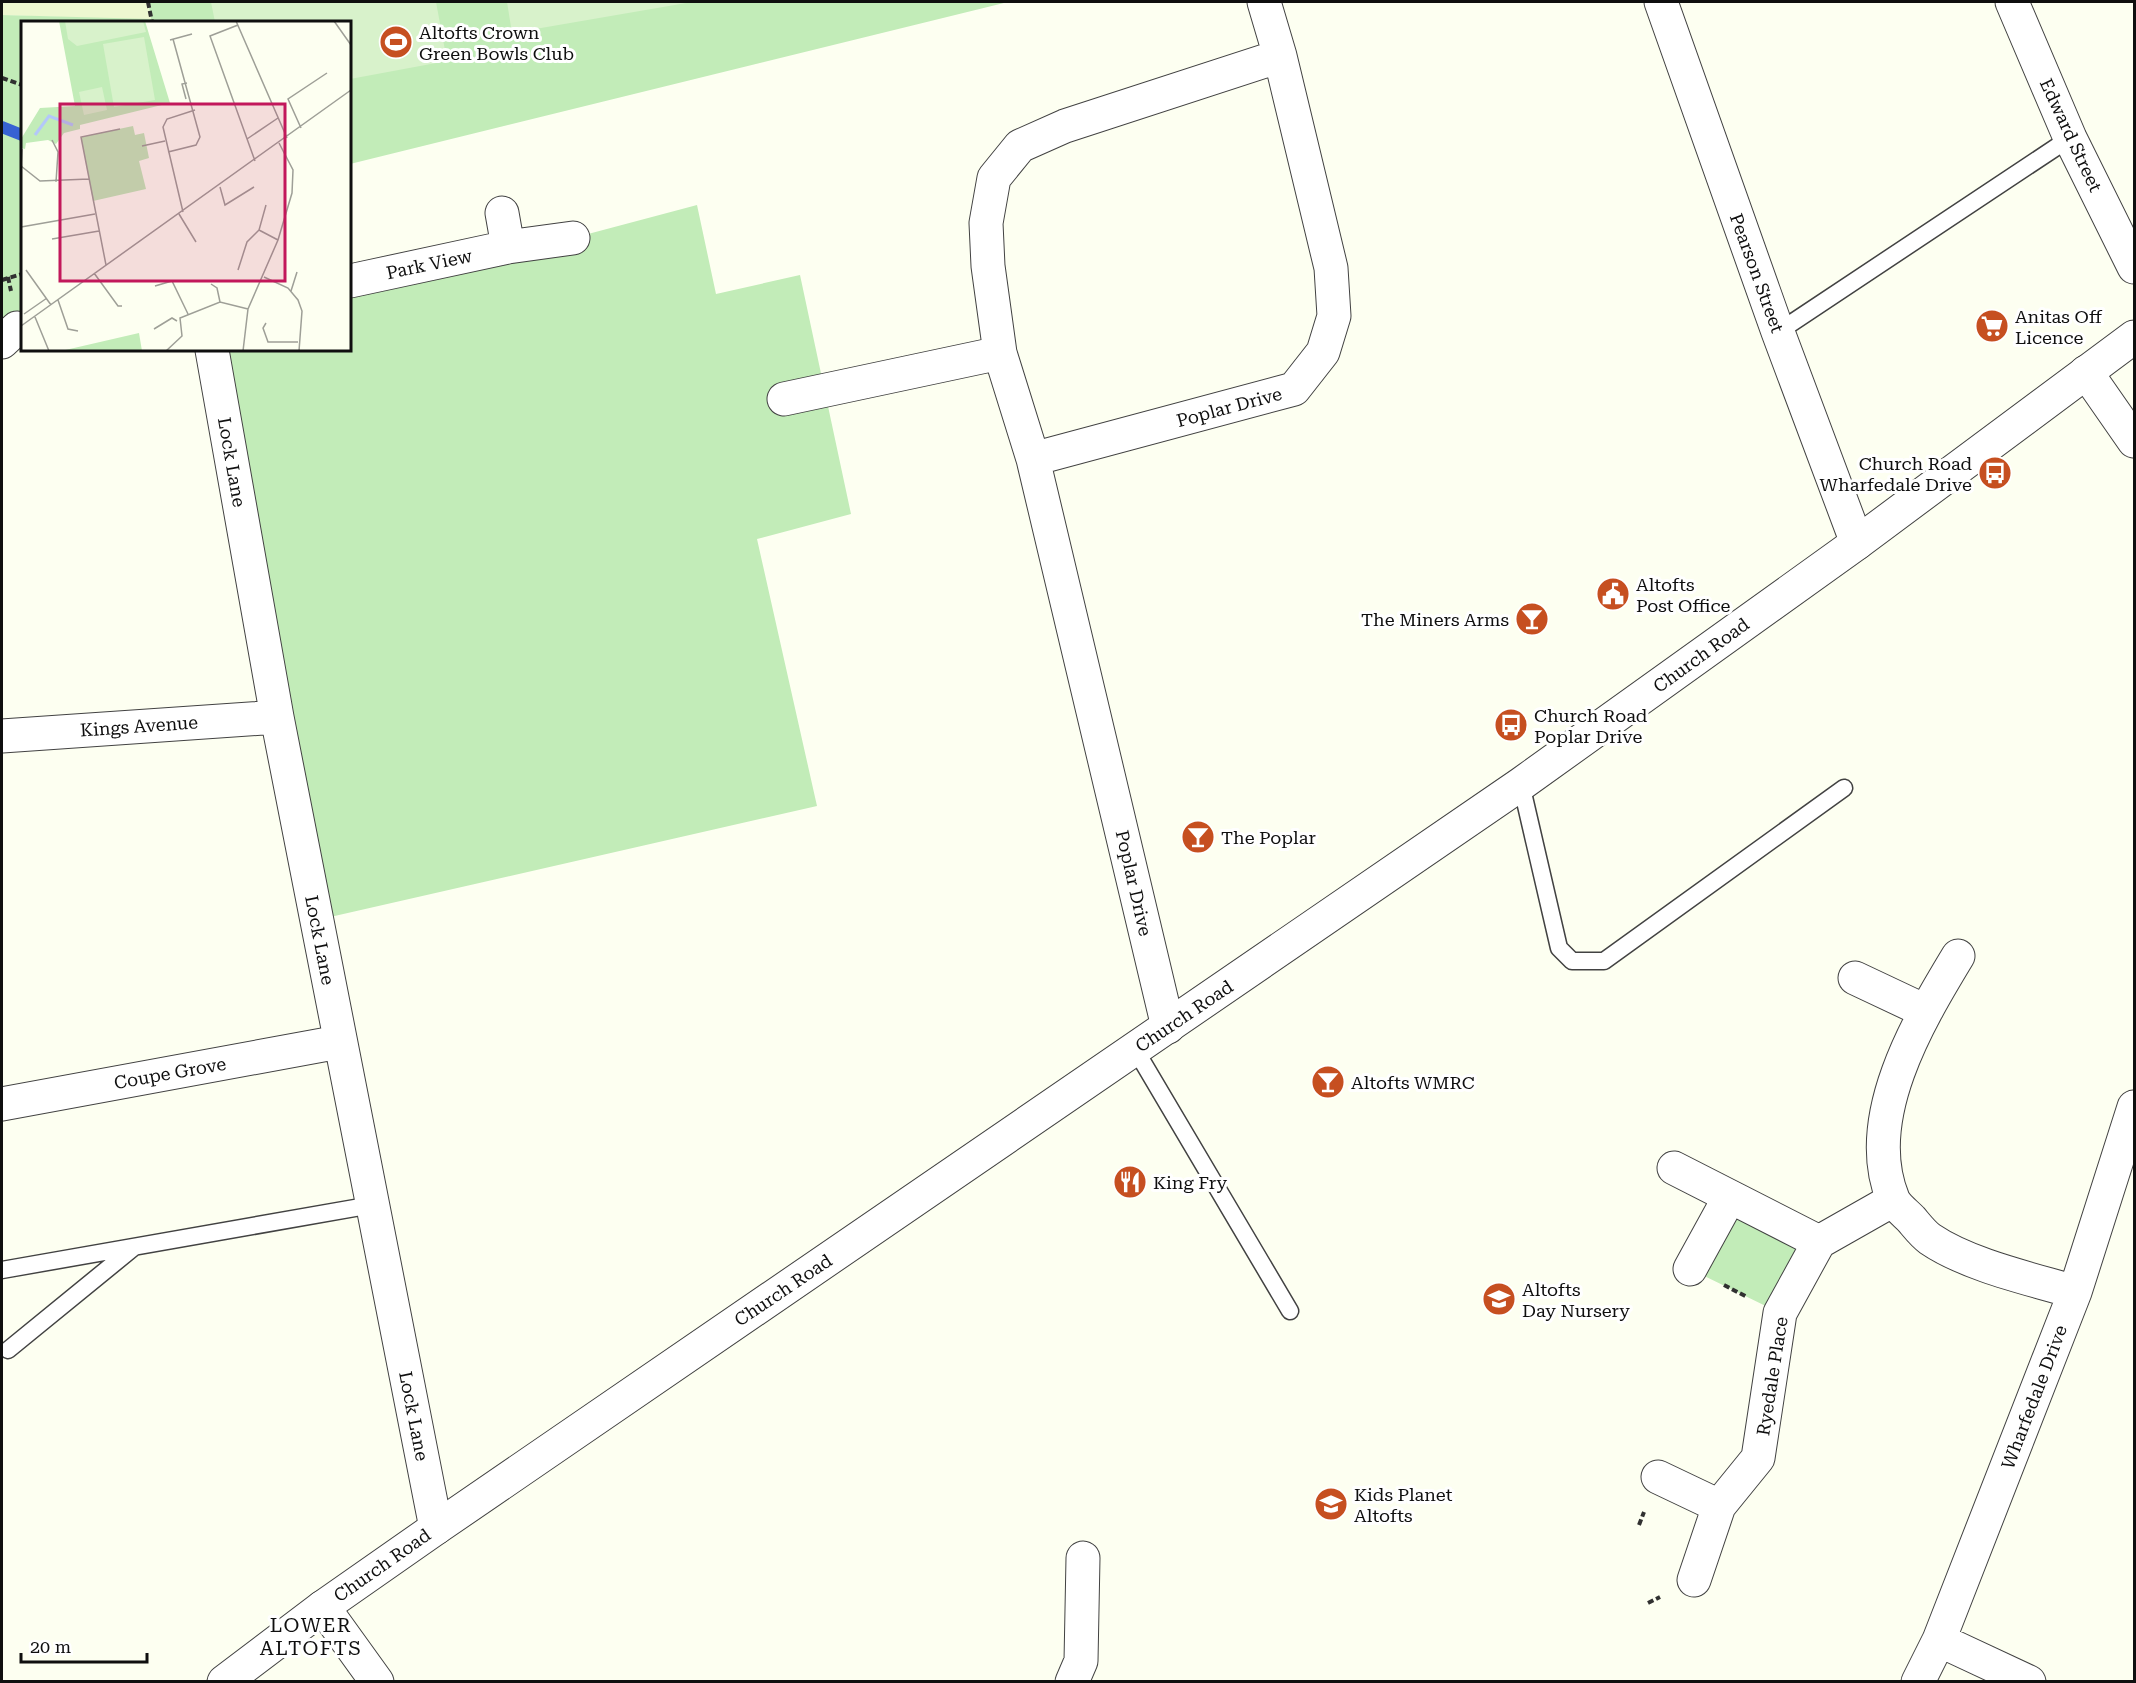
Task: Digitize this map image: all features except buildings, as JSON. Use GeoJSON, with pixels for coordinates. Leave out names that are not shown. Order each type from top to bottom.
{"type":"FeatureCollection","features":[{"type":"Feature","properties":{"kind":"street","name":"Poplar Drive"},"geometry":{"type":"LineString","coordinates":[[1034,459],[1294,389],[1323,352],[1334,316],[1331,268],[1280,56],[1264,2]]}},
{"type":"Feature","properties":{"kind":"street","name":"Pearson Street"},"geometry":{"type":"LineString","coordinates":[[1661,2],[1778,332],[1857,543]]}},
{"type":"Feature","properties":{"kind":"street","name":"Edward Street"},"geometry":{"type":"LineString","coordinates":[[2012,2],[2070,138],[2134,267]]}},
{"type":"Feature","properties":{"kind":"street","name":"Poplar Drive"},"geometry":{"type":"LineString","coordinates":[[1168,1027],[1034,459],[1000,353],[988,266],[986,223],[994,178],[1020,146],[1065,126],[1280,56]]}},
{"type":"Feature","properties":{"kind":"street"},"geometry":{"type":"LineString","coordinates":[[502,213],[508,248]]}},
{"type":"Feature","properties":{"kind":"street","name":"Park View"},"geometry":{"type":"LineString","coordinates":[[351,281],[508,248],[573,238]]}},
{"type":"Feature","properties":{"kind":"street","name":"Church Road"},"geometry":{"type":"LineString","coordinates":[[224,1682],[322,1607],[436,1528],[1521,784],[1857,543],[2134,337]]}},
{"type":"Feature","properties":{"kind":"street","name":"Lock Lane"},"geometry":{"type":"LineString","coordinates":[[212,351],[277,717],[436,1528]]}},
{"type":"Feature","properties":{"kind":"street"},"geometry":{"type":"LineString","coordinates":[[784,399],[1000,353]]}},
{"type":"Feature","properties":{"kind":"street"},"geometry":{"type":"LineString","coordinates":[[2086,372],[2134,441]]}},
{"type":"Feature","properties":{"kind":"street","name":"Kings Avenue"},"geometry":{"type":"LineString","coordinates":[[2,736],[277,717]]}},
{"type":"Feature","properties":{"kind":"street"},"geometry":{"type":"LineString","coordinates":[[1958,956],[1925,1011],[1901,1062],[1887,1113],[1884,1159],[1893,1200],[1929,1239],[1990,1267],[2075,1292]]}},
{"type":"Feature","properties":{"kind":"street"},"geometry":{"type":"LineString","coordinates":[[1855,978],[1925,1011]]}},
{"type":"Feature","properties":{"kind":"street","name":"Coupe Grove"},"geometry":{"type":"LineString","coordinates":[[2,1104],[339,1042]]}},
{"type":"Feature","properties":{"kind":"street","name":"Wharfedale Drive"},"geometry":{"type":"LineString","coordinates":[[1918,1682],[1939,1640],[2075,1292],[2134,1107]]}},
{"type":"Feature","properties":{"kind":"street"},"geometry":{"type":"LineString","coordinates":[[1674,1168],[1819,1242],[1893,1200]]}},
{"type":"Feature","properties":{"kind":"street"},"geometry":{"type":"LineString","coordinates":[[1690,1269],[1729,1198]]}},
{"type":"Feature","properties":{"kind":"street","name":"Ryedale Place"},"geometry":{"type":"LineString","coordinates":[[1694,1580],[1719,1506],[1758,1458],[1780,1313],[1819,1242]]}},
{"type":"Feature","properties":{"kind":"street"},"geometry":{"type":"LineString","coordinates":[[1658,1477],[1719,1506]]}},
{"type":"Feature","properties":{"kind":"street"},"geometry":{"type":"LineString","coordinates":[[1072,1682],[1081,1661],[1083,1558]]}},
{"type":"Feature","properties":{"kind":"street"},"geometry":{"type":"LineString","coordinates":[[322,1607],[377,1682]]}},
{"type":"Feature","properties":{"kind":"street"},"geometry":{"type":"LineString","coordinates":[[1939,1640],[2029,1682]]}},
{"type":"Feature","properties":{"kind":"lane"},"geometry":{"type":"LineString","coordinates":[[1778,332],[2070,138]]}},
{"type":"Feature","properties":{"kind":"lane"},"geometry":{"type":"LineString","coordinates":[[1521,784],[1559,948],[1572,961],[1604,961],[1844,788]]}},
{"type":"Feature","properties":{"kind":"lane"},"geometry":{"type":"LineString","coordinates":[[1135,1049],[1290,1311]]}},
{"type":"Feature","properties":{"kind":"lane"},"geometry":{"type":"LineString","coordinates":[[2,1270],[372,1205]]}},
{"type":"Feature","properties":{"kind":"lane"},"geometry":{"type":"LineString","coordinates":[[8,1350],[136,1246]]}},
{"type":"Feature","properties":{"kind":"path"},"geometry":{"type":"LineString","coordinates":[[148,2],[152,21]]}},
{"type":"Feature","properties":{"kind":"path"},"geometry":{"type":"LineString","coordinates":[[2,78],[21,85]]}},
{"type":"Feature","properties":{"kind":"path"},"geometry":{"type":"LineString","coordinates":[[2,280],[21,274]]}},
{"type":"Feature","properties":{"kind":"path"},"geometry":{"type":"LineString","coordinates":[[1690,1269],[1780,1313]]}},
{"type":"Feature","properties":{"kind":"green space"},"geometry":{"type":"Polygon","coordinates":[[[2,2],[148,2],[151,20],[2,15],[2,2]]]}},
{"type":"Feature","properties":{"kind":"green space"},"geometry":{"type":"Polygon","coordinates":[[[148,2],[1008,2],[351,164],[351,21],[21,21],[21,319],[2,342],[2,15],[151,19],[148,2]]]}},
{"type":"Feature","properties":{"kind":"green space","name":"Altofts Crown Green Bowls Club"},"geometry":{"type":"Polygon","coordinates":[[[211,2],[436,2],[447,61],[351,79],[351,21],[215,21],[211,2]]]}},
{"type":"Feature","properties":{"kind":"green space"},"geometry":{"type":"Polygon","coordinates":[[[507,2],[692,2],[512,33],[507,2]]]}},
{"type":"Feature","properties":{"kind":"green space"},"geometry":{"type":"Polygon","coordinates":[[[697,205],[716,294],[800,275],[851,514],[757,539],[817,806],[317,920],[212,351],[351,351],[351,281],[573,238],[697,205]]]}},
{"type":"Feature","properties":{"kind":"green space"},"geometry":{"type":"Polygon","coordinates":[[[1729,1198],[1819,1242],[1780,1313],[1690,1269],[1729,1198]]]}},
{"type":"Feature","properties":{"kind":"waterway"},"geometry":{"type":"LineString","coordinates":[[2,127],[21,135]]}},
{"type":"Feature","properties":{"kind":"place","name":"Altofts Crown Green Bowls Club"},"geometry":{"type":"Point","coordinates":[396,42]}},
{"type":"Feature","properties":{"kind":"place","name":"Anitas Off Licence"},"geometry":{"type":"Point","coordinates":[1992,326]}},
{"type":"Feature","properties":{"kind":"place","name":"Church Road Wharfedale Drive"},"geometry":{"type":"Point","coordinates":[1995,473]}},
{"type":"Feature","properties":{"kind":"place","name":"Altofts Post Office"},"geometry":{"type":"Point","coordinates":[1613,594]}},
{"type":"Feature","properties":{"kind":"place","name":"The Miners Arms"},"geometry":{"type":"Point","coordinates":[1532,619]}},
{"type":"Feature","properties":{"kind":"place","name":"Church Road Poplar Drive"},"geometry":{"type":"Point","coordinates":[1511,725]}},
{"type":"Feature","properties":{"kind":"place","name":"The Poplar"},"geometry":{"type":"Point","coordinates":[1198,837]}},
{"type":"Feature","properties":{"kind":"place","name":"Altofts WMRC"},"geometry":{"type":"Point","coordinates":[1328,1082]}},
{"type":"Feature","properties":{"kind":"place","name":"King Fry"},"geometry":{"type":"Point","coordinates":[1130,1182]}},
{"type":"Feature","properties":{"kind":"place","name":"Altofts Day Nursery"},"geometry":{"type":"Point","coordinates":[1499,1299]}},
{"type":"Feature","properties":{"kind":"place","name":"Kids Planet Altofts"},"geometry":{"type":"Point","coordinates":[1331,1504]}},
{"type":"Feature","properties":{"kind":"district","name":"LOWER ALTOFTS"},"geometry":{"type":"Point","coordinates":[311,1636]}}]}
